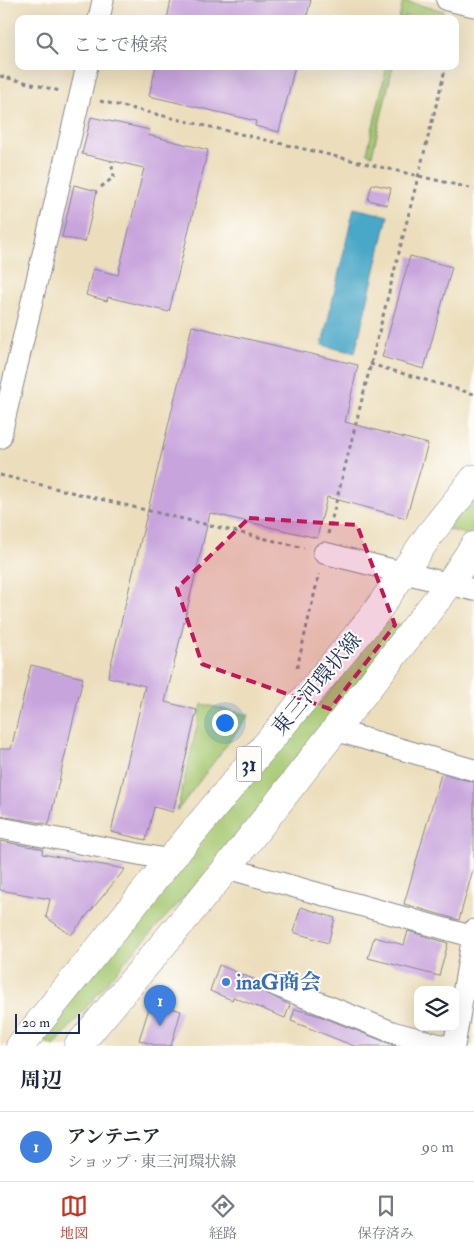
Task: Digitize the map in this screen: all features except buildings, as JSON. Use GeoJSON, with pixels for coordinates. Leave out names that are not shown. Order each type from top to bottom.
{"type":"FeatureCollection","features":[{"type":"Feature","properties":{"kind":"main road","name":"東三河環状線"},"geometry":{"type":"LineString","coordinates":[[20,1046],[170,860],[374,615],[430,534],[474,479]]}},
{"type":"Feature","properties":{"kind":"main road","name":"東三河環状線"},"geometry":{"type":"LineString","coordinates":[[78,1046],[227,868],[334,730],[462,586],[474,546]]}},
{"type":"Feature","properties":{"kind":"street"},"geometry":{"type":"LineString","coordinates":[[100,15],[104,0]]}},
{"type":"Feature","properties":{"kind":"street"},"geometry":{"type":"LineString","coordinates":[[447,0],[474,6]]}},
{"type":"Feature","properties":{"kind":"street"},"geometry":{"type":"LineString","coordinates":[[0,438],[86,70]]}},
{"type":"Feature","properties":{"kind":"street"},"geometry":{"type":"LineString","coordinates":[[324,553],[403,574],[462,586]]}},
{"type":"Feature","properties":{"kind":"street"},"geometry":{"type":"LineString","coordinates":[[334,730],[474,770]]}},
{"type":"Feature","properties":{"kind":"street"},"geometry":{"type":"LineString","coordinates":[[0,828],[170,860]]}},
{"type":"Feature","properties":{"kind":"street"},"geometry":{"type":"LineString","coordinates":[[227,868],[473,935],[454,1046]]}},
{"type":"Feature","properties":{"kind":"street"},"geometry":{"type":"LineString","coordinates":[[275,985],[392,1032],[444,1046]]}},
{"type":"Feature","properties":{"kind":"path"},"geometry":{"type":"LineString","coordinates":[[296,674],[370,364],[420,176],[445,70]]}},
{"type":"Feature","properties":{"kind":"path"},"geometry":{"type":"LineString","coordinates":[[0,76],[474,189]]}},
{"type":"Feature","properties":{"kind":"path"},"geometry":{"type":"LineString","coordinates":[[101,187],[114,177],[111,161]]}},
{"type":"Feature","properties":{"kind":"path"},"geometry":{"type":"LineString","coordinates":[[370,364],[474,394]]}},
{"type":"Feature","properties":{"kind":"path"},"geometry":{"type":"LineString","coordinates":[[0,475],[324,553]]}},
{"type":"Feature","properties":{"kind":"highlighted area"},"geometry":{"type":"Polygon","coordinates":[[[249,518],[357,525],[395,625],[330,709],[202,664],[177,588],[249,518]]]}},
{"type":"Feature","properties":{"kind":"green space"},"geometry":{"type":"Polygon","coordinates":[[[403,1],[444,11],[444,15],[400,15],[403,1]]]}},
{"type":"Feature","properties":{"kind":"green space"},"geometry":{"type":"Polygon","coordinates":[[[386,70],[392,70],[372,155],[367,153],[386,70]]]}},
{"type":"Feature","properties":{"kind":"green space"},"geometry":{"type":"Polygon","coordinates":[[[474,496],[474,528],[469,535],[447,529],[474,496]]]}},
{"type":"Feature","properties":{"kind":"green space"},"geometry":{"type":"Polygon","coordinates":[[[384,622],[404,625],[219,859],[126,960],[54,1046],[38,1038],[223,812],[322,701],[384,622]]]}},
{"type":"Feature","properties":{"kind":"green space"},"geometry":{"type":"Polygon","coordinates":[[[202,704],[249,715],[177,811],[202,704]]]}},
{"type":"Feature","properties":{"kind":"water"},"geometry":{"type":"Polygon","coordinates":[[[354,208],[388,216],[355,353],[322,345],[354,208]]]}},
{"type":"Feature","properties":{"kind":"place","name":"inaG商会"},"geometry":{"type":"Point","coordinates":[226,982]}},
{"type":"Feature","properties":{"kind":"place","name":"アンテニア"},"geometry":{"type":"Point","coordinates":[160,1026]}}]}
